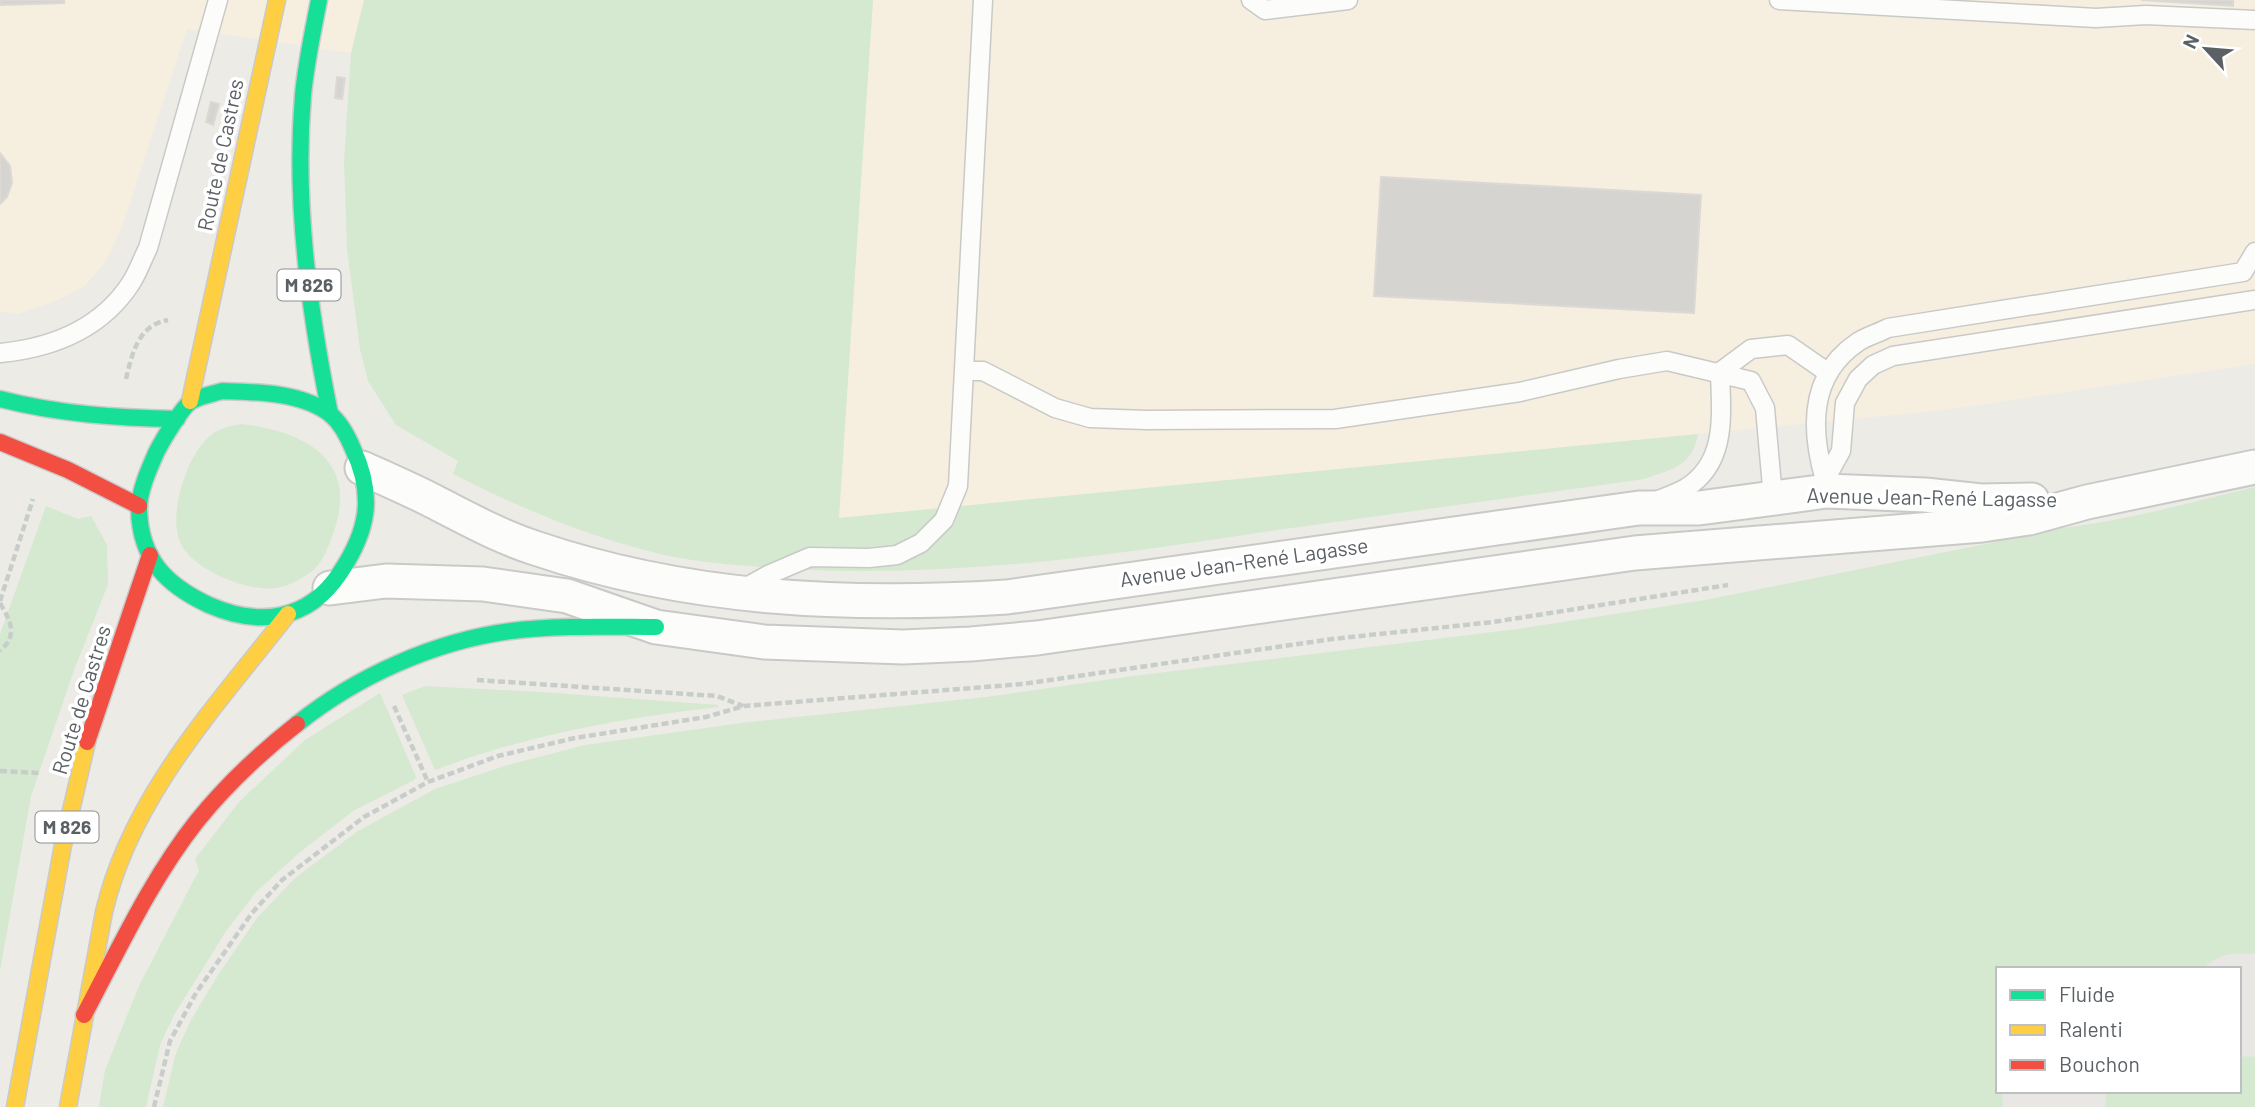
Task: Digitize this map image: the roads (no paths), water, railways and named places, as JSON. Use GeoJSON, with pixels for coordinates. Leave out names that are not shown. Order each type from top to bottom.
{"type":"FeatureCollection","features":[{"type":"Feature","properties":{"kind":"main road","name":"Route de Castres"},"geometry":{"type":"LineString","coordinates":[[190,401],[277,0]]}},
{"type":"Feature","properties":{"kind":"main road","name":"M 826"},"geometry":{"type":"LineString","coordinates":[[319,0],[303,96],[300,198],[314,339],[330,414]]}},
{"type":"Feature","properties":{"kind":"main road"},"geometry":{"type":"LineString","coordinates":[[222,391],[275,393],[330,414],[348,437],[362,468],[368,502],[354,552],[330,588],[311,603],[288,614],[250,618],[226,612],[183,593],[165,578],[150,555],[142,533],[139,506],[149,469],[190,401],[222,391]]}},
{"type":"Feature","properties":{"kind":"main road"},"geometry":{"type":"LineString","coordinates":[[0,399],[117,418],[177,419]]}},
{"type":"Feature","properties":{"kind":"main road"},"geometry":{"type":"LineString","coordinates":[[0,442],[139,506]]}},
{"type":"Feature","properties":{"kind":"main road","name":"Route de Castres"},"geometry":{"type":"LineString","coordinates":[[15,1107],[63,845],[83,754],[150,555]]}},
{"type":"Feature","properties":{"kind":"main road","name":"M 826"},"geometry":{"type":"LineString","coordinates":[[68,1107],[84,1014],[112,883],[133,834],[179,753],[288,614]]}},
{"type":"Feature","properties":{"kind":"main road"},"geometry":{"type":"LineString","coordinates":[[84,1014],[168,862],[199,819],[232,780],[319,706],[368,676],[445,646],[486,635],[539,627],[656,627]]}},
{"type":"Feature","properties":{"kind":"street","name":"Avenue Jean-René Lagasse"},"geometry":{"type":"LineString","coordinates":[[330,588],[386,581],[483,584],[568,596],[656,627],[717,637],[817,645],[903,647],[971,644],[1037,638],[1634,553],[1982,525],[2029,518],[2087,502],[2255,467]]}},
{"type":"Feature","properties":{"kind":"street","name":"Avenue Jean-René Lagasse"},"geometry":{"type":"LineString","coordinates":[[362,468],[498,534],[535,548],[638,577],[735,594],[787,599],[862,601],[931,602],[1007,597],[1639,508],[1699,508],[1773,498],[1826,486],[1980,500],[2087,502]]}},
{"type":"Feature","properties":{"kind":"street"},"geometry":{"type":"LineString","coordinates":[[1826,486],[1829,537]]}},
{"type":"Feature","properties":{"kind":"lane"},"geometry":{"type":"LineString","coordinates":[[0,353],[48,344],[82,331],[111,309],[131,282],[148,248],[218,0]]}},
{"type":"Feature","properties":{"kind":"lane"},"geometry":{"type":"LineString","coordinates":[[735,594],[768,575],[810,557],[869,558],[897,555],[920,542],[944,520],[958,486],[983,0]]}},
{"type":"Feature","properties":{"kind":"lane"},"geometry":{"type":"LineString","coordinates":[[1251,0],[1265,10],[1348,0]]}},
{"type":"Feature","properties":{"kind":"lane"},"geometry":{"type":"LineString","coordinates":[[1779,0],[2096,18],[2146,15],[2255,20]]}},
{"type":"Feature","properties":{"kind":"lane"},"geometry":{"type":"LineString","coordinates":[[1826,486],[1816,450],[1816,405],[1827,372],[1858,342],[1888,328],[2243,272],[2255,252]]}},
{"type":"Feature","properties":{"kind":"lane"},"geometry":{"type":"LineString","coordinates":[[1826,486],[1841,451],[1846,403],[1858,379],[1873,365],[1893,356],[2255,300]]}},
{"type":"Feature","properties":{"kind":"lane"},"geometry":{"type":"LineString","coordinates":[[1720,372],[1751,349],[1788,345],[1827,372]]}},
{"type":"Feature","properties":{"kind":"lane"},"geometry":{"type":"LineString","coordinates":[[965,371],[983,372],[1055,408],[1090,418],[1240,421],[1335,419],[1520,392],[1667,361],[1751,381],[1765,408],[1773,498]]}},
{"type":"Feature","properties":{"kind":"lane"},"geometry":{"type":"LineString","coordinates":[[1639,508],[1687,487],[1705,471],[1714,456],[1721,436],[1720,372]]}}]}
